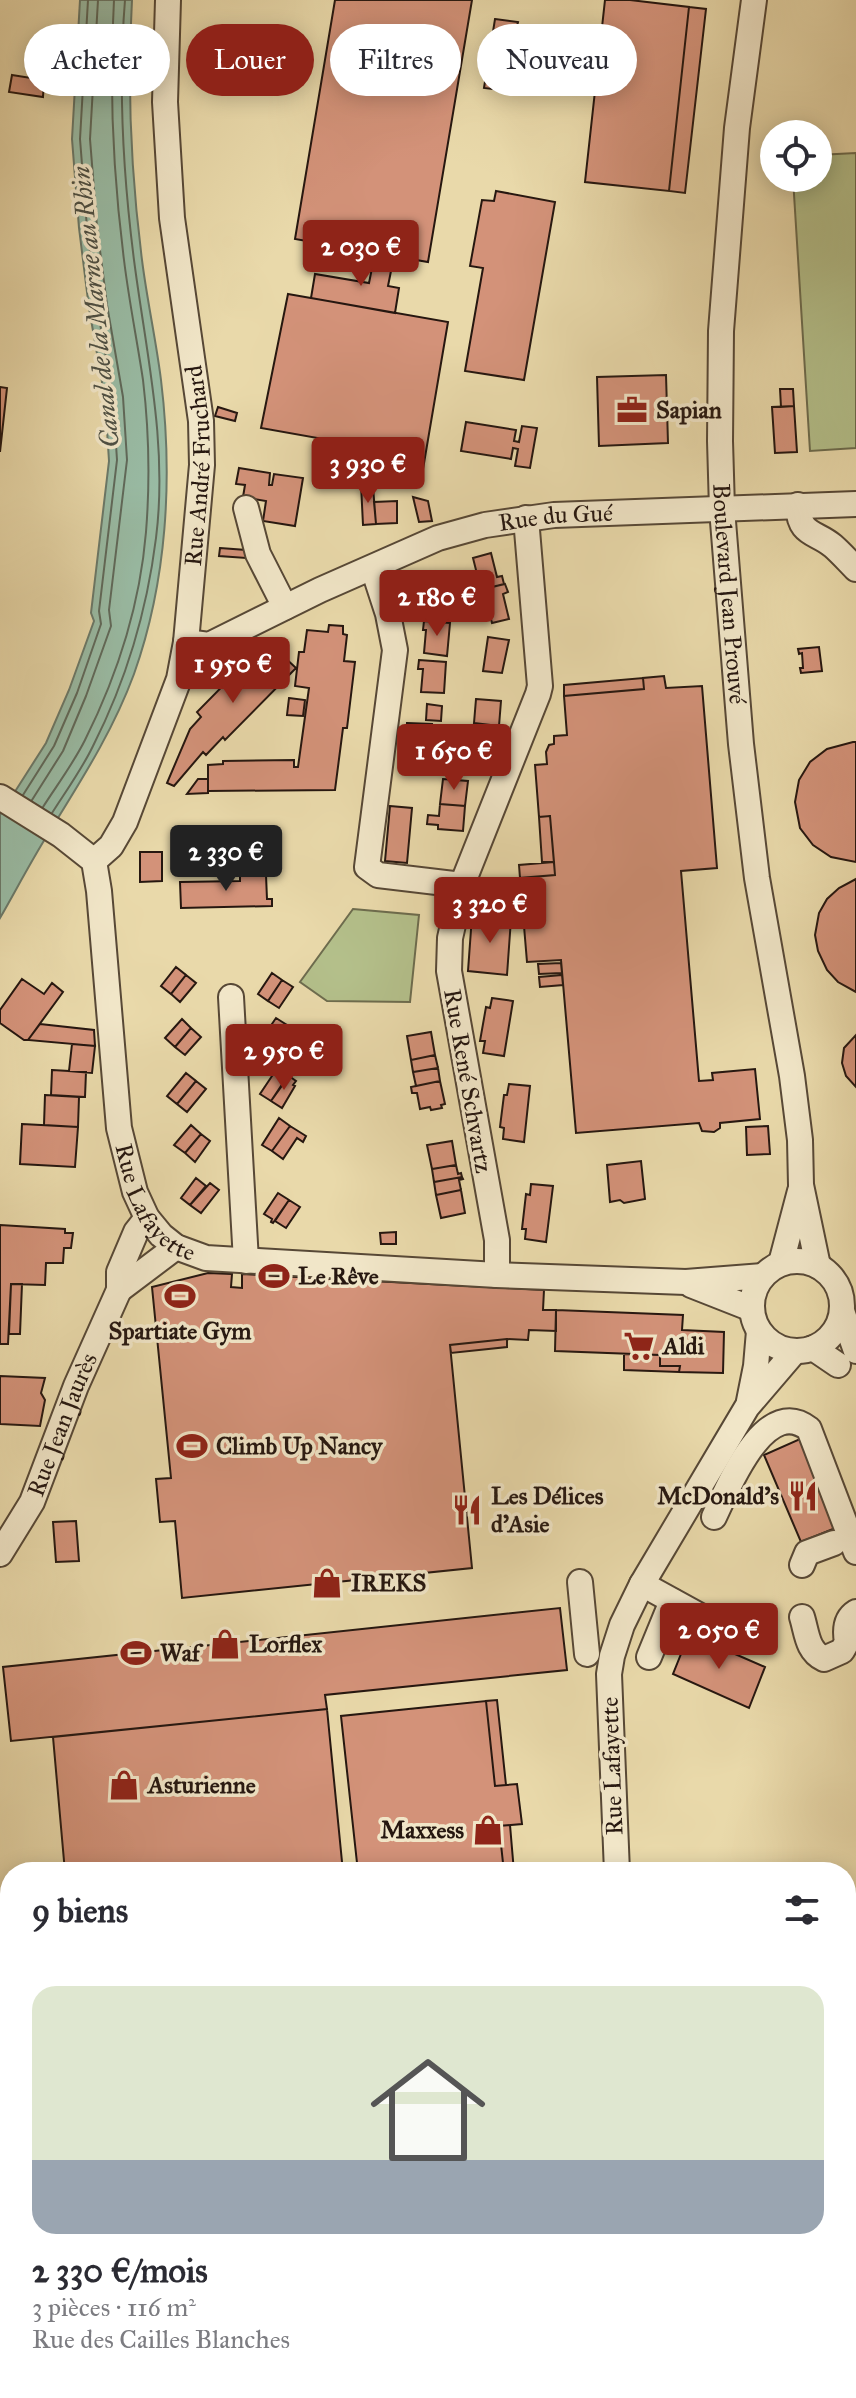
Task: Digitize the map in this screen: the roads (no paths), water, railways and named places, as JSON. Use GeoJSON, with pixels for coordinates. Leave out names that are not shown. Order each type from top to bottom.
{"type":"FeatureCollection","features":[{"type":"Feature","properties":{"kind":"street","name":"Rue André Fruchard"},"geometry":{"type":"LineString","coordinates":[[94,861],[111,846],[125,822],[179,679],[186,642],[202,465],[201,421],[172,218],[165,102],[168,0]]}},
{"type":"Feature","properties":{"kind":"street","name":"Boulevard Jean Prouvé"},"geometry":{"type":"LineString","coordinates":[[754,0],[737,128],[721,331],[722,509],[743,759],[757,878],[792,1076],[800,1140],[801,1185],[823,1269]]}},
{"type":"Feature","properties":{"kind":"street","name":"Rue du Gué"},"geometry":{"type":"LineString","coordinates":[[186,642],[209,645],[438,538],[485,525],[526,518],[856,504]]}},
{"type":"Feature","properties":{"kind":"street"},"geometry":{"type":"LineString","coordinates":[[798,505],[798,515],[810,534],[830,544],[856,569]]}},
{"type":"Feature","properties":{"kind":"street"},"geometry":{"type":"LineString","coordinates":[[246,508],[258,554],[285,607]]}},
{"type":"Feature","properties":{"kind":"street","name":"Rue René Schvartz"},"geometry":{"type":"LineString","coordinates":[[497,1275],[497,1240],[449,971],[450,938],[462,885],[540,686],[526,518]]}},
{"type":"Feature","properties":{"kind":"street"},"geometry":{"type":"LineString","coordinates":[[373,568],[388,614],[395,650],[367,867],[378,875],[462,885]]}},
{"type":"Feature","properties":{"kind":"street"},"geometry":{"type":"LineString","coordinates":[[0,797],[61,835],[94,861]]}},
{"type":"Feature","properties":{"kind":"street","name":"Rue Lafayette"},"geometry":{"type":"LineString","coordinates":[[94,861],[119,1128],[135,1192],[147,1218],[176,1247],[206,1258],[497,1275],[686,1282],[772,1270]]}},
{"type":"Feature","properties":{"kind":"street"},"geometry":{"type":"LineString","coordinates":[[231,997],[246,1261]]}},
{"type":"Feature","properties":{"kind":"street","name":"Boulevard Jean Prouvé"},"geometry":{"type":"LineString","coordinates":[[772,1270],[801,1185]]}},
{"type":"Feature","properties":{"kind":"street","name":"Rue Jean Jaurès"},"geometry":{"type":"LineString","coordinates":[[0,1554],[32,1502],[76,1386],[119,1290],[119,1272],[136,1232],[147,1218]]}},
{"type":"Feature","properties":{"kind":"street","name":"Rue Jean Jaurès"},"geometry":{"type":"LineString","coordinates":[[119,1290],[176,1247]]}},
{"type":"Feature","properties":{"kind":"street"},"geometry":{"type":"LineString","coordinates":[[823,1269],[846,1297],[847,1358],[781,1348],[769,1341],[755,1320],[756,1286],[772,1270],[800,1261],[823,1269],[856,1274]]}},
{"type":"Feature","properties":{"kind":"street","name":"Rue Lafayette"},"geometry":{"type":"LineString","coordinates":[[686,1282],[755,1320],[756,1366],[747,1407]]}},
{"type":"Feature","properties":{"kind":"street"},"geometry":{"type":"LineString","coordinates":[[804,1350],[833,1334],[846,1297]]}},
{"type":"Feature","properties":{"kind":"street","name":"Rue Lafayette"},"geometry":{"type":"LineString","coordinates":[[617,1862],[610,1665],[622,1625],[642,1584],[747,1407],[804,1350]]}},
{"type":"Feature","properties":{"kind":"street"},"geometry":{"type":"LineString","coordinates":[[690,1503],[716,1518],[754,1443],[782,1422],[801,1423],[809,1429],[845,1547],[807,1553],[802,1565]]}},
{"type":"Feature","properties":{"kind":"street"},"geometry":{"type":"LineString","coordinates":[[580,1582],[587,1654]]}},
{"type":"Feature","properties":{"kind":"street"},"geometry":{"type":"LineString","coordinates":[[642,1584],[733,1634]]}},
{"type":"Feature","properties":{"kind":"street"},"geometry":{"type":"LineString","coordinates":[[649,1657],[672,1601]]}},
{"type":"Feature","properties":{"kind":"street"},"geometry":{"type":"LineString","coordinates":[[802,1617],[808,1642],[819,1658],[824,1659],[842,1651],[852,1640],[845,1630],[851,1615],[856,1612]]}},
{"type":"Feature","properties":{"kind":"water","name":"Canal de la Marne au Rhin"},"geometry":{"type":"Polygon","coordinates":[[[80,0],[132,0],[131,24],[79,24],[80,0]]]}},
{"type":"Feature","properties":{"kind":"water","name":"Canal de la Marne au Rhin"},"geometry":{"type":"Polygon","coordinates":[[[74,96],[130,96],[142,260],[165,417],[164,529],[154,603],[125,696],[94,759],[0,918],[0,815],[46,743],[94,621],[91,613],[109,461],[105,399],[79,228],[72,139],[74,96]]]}},
{"type":"Feature","properties":{"kind":"place","name":"Sapian"},"geometry":{"type":"Point","coordinates":[632,410]}},
{"type":"Feature","properties":{"kind":"place","name":"Le Rêve"},"geometry":{"type":"Point","coordinates":[274,1276]}},
{"type":"Feature","properties":{"kind":"place","name":"Spartiate Gym"},"geometry":{"type":"Point","coordinates":[180,1296]}},
{"type":"Feature","properties":{"kind":"place","name":"Aldi"},"geometry":{"type":"Point","coordinates":[639,1346]}},
{"type":"Feature","properties":{"kind":"place","name":"Climb Up Nancy"},"geometry":{"type":"Point","coordinates":[192,1446]}},
{"type":"Feature","properties":{"kind":"place","name":"McDonald's"},"geometry":{"type":"Point","coordinates":[803,1496]}},
{"type":"Feature","properties":{"kind":"place","name":"Les Délices d'Asie"},"geometry":{"type":"Point","coordinates":[467,1510]}},
{"type":"Feature","properties":{"kind":"place","name":"IREKS"},"geometry":{"type":"Point","coordinates":[327,1583]}},
{"type":"Feature","properties":{"kind":"place","name":"Lorflex"},"geometry":{"type":"Point","coordinates":[225,1644]}},
{"type":"Feature","properties":{"kind":"place","name":"Waf"},"geometry":{"type":"Point","coordinates":[136,1653]}},
{"type":"Feature","properties":{"kind":"place","name":"Asturienne"},"geometry":{"type":"Point","coordinates":[124,1785]}},
{"type":"Feature","properties":{"kind":"place","name":"Maxxess"},"geometry":{"type":"Point","coordinates":[488,1830]}}]}
